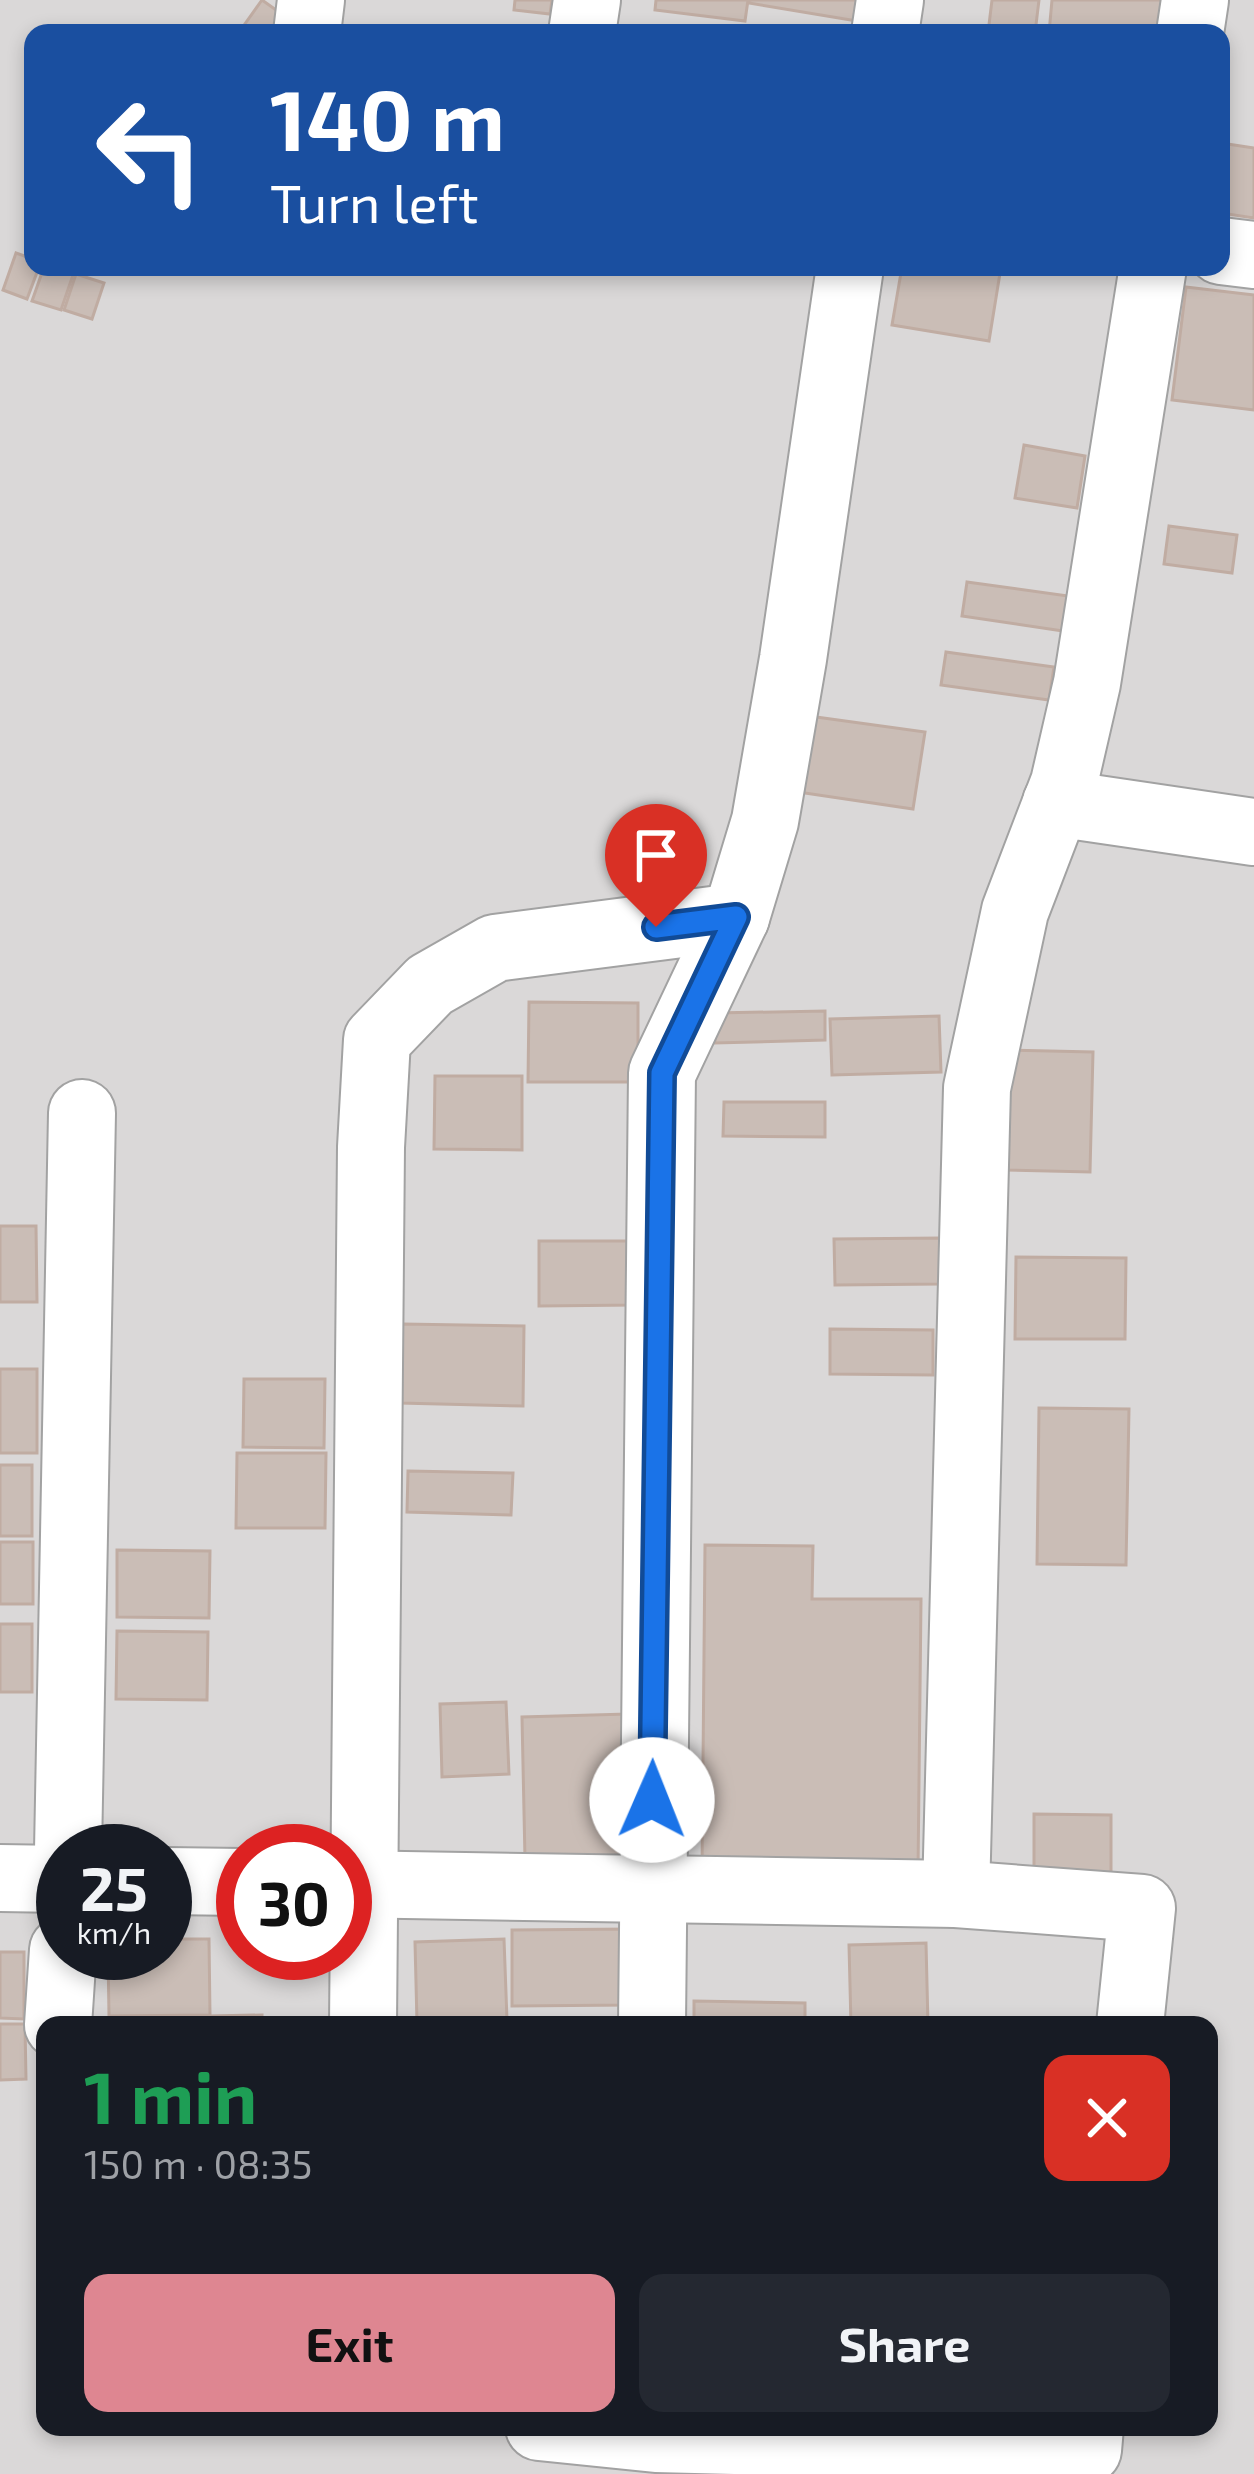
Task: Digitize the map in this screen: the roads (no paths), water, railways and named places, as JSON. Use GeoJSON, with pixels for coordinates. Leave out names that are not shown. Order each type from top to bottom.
{"type":"FeatureCollection","features":[{"type":"Feature","properties":{"kind":"street"},"geometry":{"type":"LineString","coordinates":[[652,2016],[662,1073],[736,917],[765,821],[849,276]]}},
{"type":"Feature","properties":{"kind":"street"},"geometry":{"type":"LineString","coordinates":[[956,1894],[977,1088],[1016,911],[1056,803],[1087,683],[1152,276]]}},
{"type":"Feature","properties":{"kind":"street"},"geometry":{"type":"LineString","coordinates":[[1056,803],[1254,832]]}},
{"type":"Feature","properties":{"kind":"street"},"geometry":{"type":"LineString","coordinates":[[357,1824],[377,1040],[430,986],[495,948],[736,917]]}},
{"type":"Feature","properties":{"kind":"street"},"geometry":{"type":"LineString","coordinates":[[69,1824],[82,1113]]}},
{"type":"Feature","properties":{"kind":"street"},"geometry":{"type":"LineString","coordinates":[[0,1878],[36,1879]]}},
{"type":"Feature","properties":{"kind":"street"},"geometry":{"type":"LineString","coordinates":[[372,1884],[956,1894],[1142,1908],[1131,2016]]}},
{"type":"Feature","properties":{"kind":"street"},"geometry":{"type":"LineString","coordinates":[[59,2016],[61,1980]]}},
{"type":"Feature","properties":{"kind":"street"},"geometry":{"type":"LineString","coordinates":[[360,1980],[362,2016]]}},
{"type":"Feature","properties":{"kind":"street"},"geometry":{"type":"LineString","coordinates":[[732,2436],[1088,2450],[1089,2436]]}}]}
